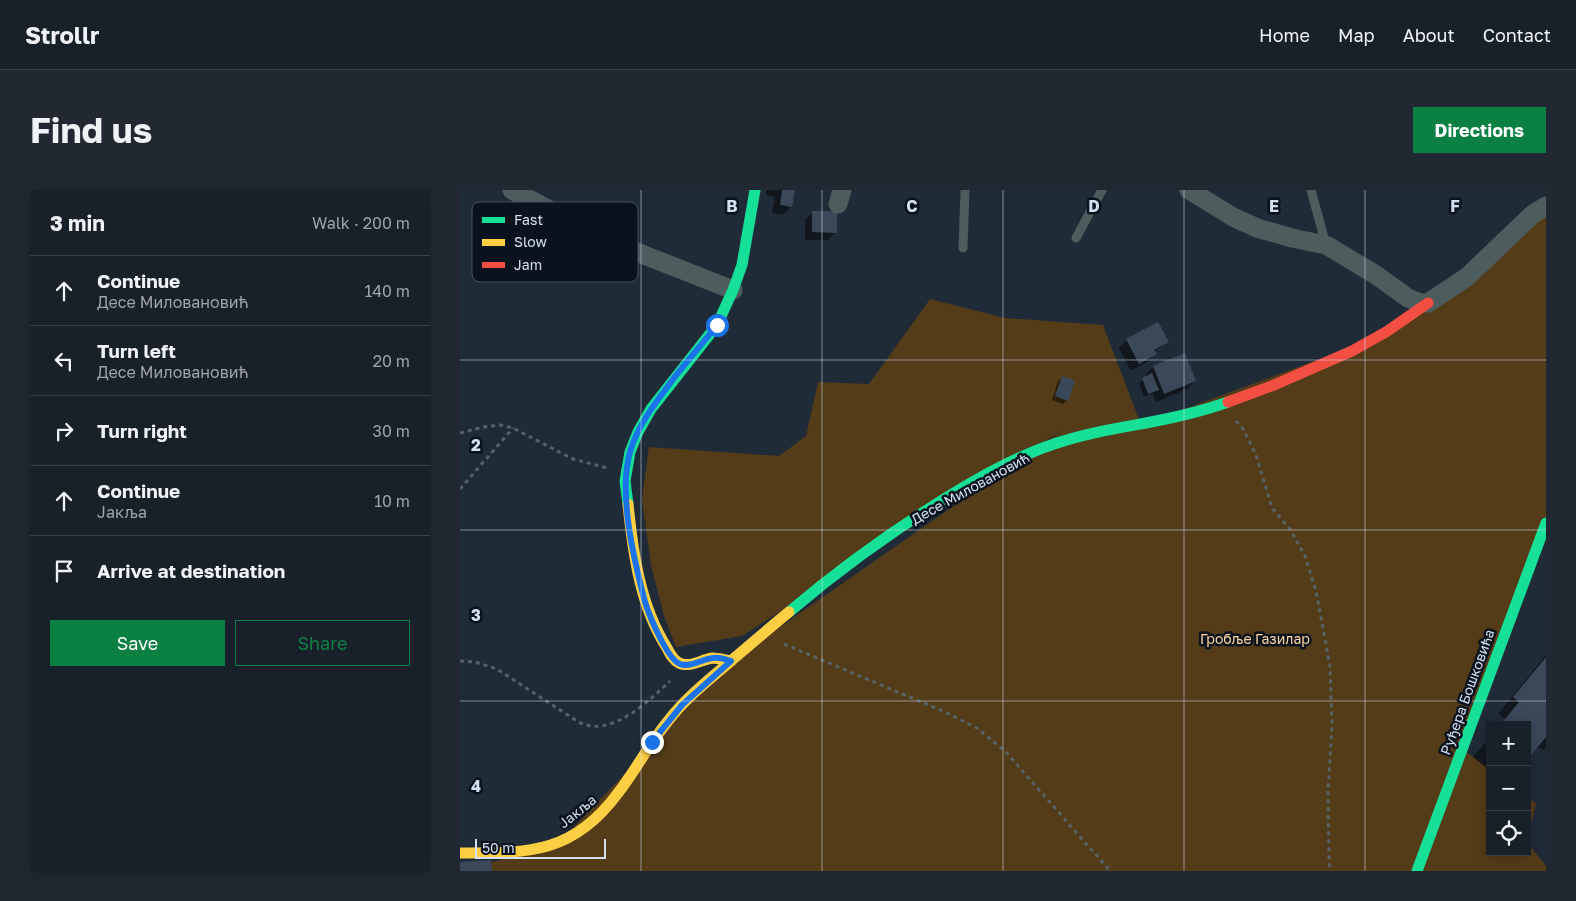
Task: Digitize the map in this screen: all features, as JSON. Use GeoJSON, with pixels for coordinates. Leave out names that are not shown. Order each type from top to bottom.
{"type":"FeatureCollection","features":[{"type":"Feature","properties":{"kind":"street"},"geometry":{"type":"LineString","coordinates":[[512,190],[535,202]]}},
{"type":"Feature","properties":{"kind":"street"},"geometry":{"type":"LineString","coordinates":[[731,661],[713,658],[688,665],[680,664],[674,660],[662,641],[647,608],[637,570],[631,537],[626,471],[630,452],[650,409],[717,325],[742,265],[755,190]]}},
{"type":"Feature","properties":{"kind":"street"},"geometry":{"type":"LineString","coordinates":[[1190,190],[1233,217],[1257,228],[1326,245],[1376,275],[1408,298],[1421,303],[1428,303]]}},
{"type":"Feature","properties":{"kind":"street","name":"Десе Миловановић"},"geometry":{"type":"LineString","coordinates":[[731,661],[766,630],[839,572],[898,529],[944,500],[1012,462],[1038,450],[1082,436],[1160,421],[1222,404],[1286,380],[1341,356],[1377,338],[1468,277],[1533,214],[1546,206]]}},
{"type":"Feature","properties":{"kind":"street"},"geometry":{"type":"LineString","coordinates":[[638,253],[733,290]]}},
{"type":"Feature","properties":{"kind":"street","name":"Руђера Бошковића"},"geometry":{"type":"LineString","coordinates":[[1416,871],[1546,524]]}},
{"type":"Feature","properties":{"kind":"street","name":"Јакља"},"geometry":{"type":"LineString","coordinates":[[460,853],[489,853],[537,848],[558,844],[570,838],[596,818],[623,790],[652,742],[670,719],[682,705],[731,661]]}},
{"type":"Feature","properties":{"kind":"lane"},"geometry":{"type":"LineString","coordinates":[[963,248],[964,190]]}},
{"type":"Feature","properties":{"kind":"lane"},"geometry":{"type":"LineString","coordinates":[[1076,238],[1102,190]]}},
{"type":"Feature","properties":{"kind":"lane"},"geometry":{"type":"LineString","coordinates":[[1311,190],[1326,245]]}},
{"type":"Feature","properties":{"kind":"path"},"geometry":{"type":"LineString","coordinates":[[1222,404],[1243,429],[1256,456],[1272,508],[1290,529],[1306,556],[1316,591],[1330,666],[1332,726],[1328,792],[1329,863],[1331,871]]}},
{"type":"Feature","properties":{"kind":"path"},"geometry":{"type":"LineString","coordinates":[[460,433],[501,425],[514,428],[573,459],[626,471]]}},
{"type":"Feature","properties":{"kind":"path"},"geometry":{"type":"LineString","coordinates":[[460,489],[514,428]]}},
{"type":"Feature","properties":{"kind":"path"},"geometry":{"type":"LineString","coordinates":[[766,630],[785,645],[946,712],[977,728],[1006,752],[1110,871]]}},
{"type":"Feature","properties":{"kind":"path"},"geometry":{"type":"LineString","coordinates":[[460,660],[476,662],[497,669],[580,723],[591,726],[618,721],[635,711],[676,676],[680,664]]}},
{"type":"Feature","properties":{"kind":"green space","name":"Гробље Газилар"},"geometry":{"type":"Polygon","coordinates":[[[1546,206],[1546,523],[1462,749],[1486,766],[1486,856],[1531,856],[1531,847],[1546,866],[1546,871],[460,871],[558,844],[731,661],[1067,427],[742,636],[676,647],[664,616],[651,565],[642,499],[649,447],[779,456],[806,436],[818,382],[869,384],[930,299],[1005,318],[1103,325],[1141,425],[1377,338],[1546,206]]]}},
{"type":"Feature","properties":{"kind":"green space"},"geometry":{"type":"Polygon","coordinates":[[[1531,800],[1536,803],[1531,824],[1531,800]]]}},
{"type":"Feature","properties":{"kind":"building"},"geometry":{"type":"Polygon","coordinates":[[[782,190],[795,190],[792,207],[780,205],[782,190]]]}},
{"type":"Feature","properties":{"kind":"building"},"geometry":{"type":"Polygon","coordinates":[[[812,211],[837,211],[837,233],[812,232],[812,211]]]}},
{"type":"Feature","properties":{"kind":"building"},"geometry":{"type":"Polygon","coordinates":[[[1158,322],[1169,342],[1154,350],[1157,354],[1139,364],[1126,339],[1158,322]]]}},
{"type":"Feature","properties":{"kind":"building"},"geometry":{"type":"Polygon","coordinates":[[[1185,353],[1196,381],[1164,394],[1153,366],[1185,353]]]}},
{"type":"Feature","properties":{"kind":"building"},"geometry":{"type":"Polygon","coordinates":[[[1152,373],[1159,390],[1148,394],[1142,378],[1152,373]]]}},
{"type":"Feature","properties":{"kind":"building"},"geometry":{"type":"Polygon","coordinates":[[[1062,376],[1075,381],[1068,401],[1055,396],[1062,376]]]}},
{"type":"Feature","properties":{"kind":"building"},"geometry":{"type":"Polygon","coordinates":[[[1546,657],[1546,737],[1531,755],[1531,721],[1503,721],[1519,702],[1513,697],[1546,657]]]}},
{"type":"Feature","properties":{"kind":"building"},"geometry":{"type":"Polygon","coordinates":[[[491,860],[492,871],[460,871],[460,862],[491,860]]]}},
{"type":"Feature","properties":{"kind":"traffic: fast"},"geometry":{"type":"LineString","coordinates":[[628,504],[625,481],[630,452],[638,432],[651,409],[717,325],[742,265],[755,190]]}},
{"type":"Feature","properties":{"kind":"traffic: fast"},"geometry":{"type":"LineString","coordinates":[[789,612],[850,563],[893,533],[970,483],[994,470],[1042,448],[1066,440],[1180,416],[1228,402]]}},
{"type":"Feature","properties":{"kind":"traffic: fast"},"geometry":{"type":"LineString","coordinates":[[1417,871],[1546,523]]}},
{"type":"Feature","properties":{"kind":"traffic: slow"},"geometry":{"type":"LineString","coordinates":[[628,504],[635,560],[644,597],[650,615],[673,659],[687,665],[712,658],[731,661]]}},
{"type":"Feature","properties":{"kind":"traffic: slow"},"geometry":{"type":"LineString","coordinates":[[460,853],[507,852],[548,846],[566,839],[584,828],[601,813],[618,793],[674,713],[702,685],[789,612]]}},
{"type":"Feature","properties":{"kind":"traffic: jam"},"geometry":{"type":"LineString","coordinates":[[1228,402],[1274,385],[1352,351],[1386,332],[1428,303]]}},
{"type":"Feature","properties":{"kind":"route"},"geometry":{"type":"LineString","coordinates":[[652,742],[682,705],[731,661],[713,658],[688,665],[680,664],[674,660],[662,641],[647,608],[637,570],[631,537],[626,471],[630,452],[650,409],[717,325]]}}]}
